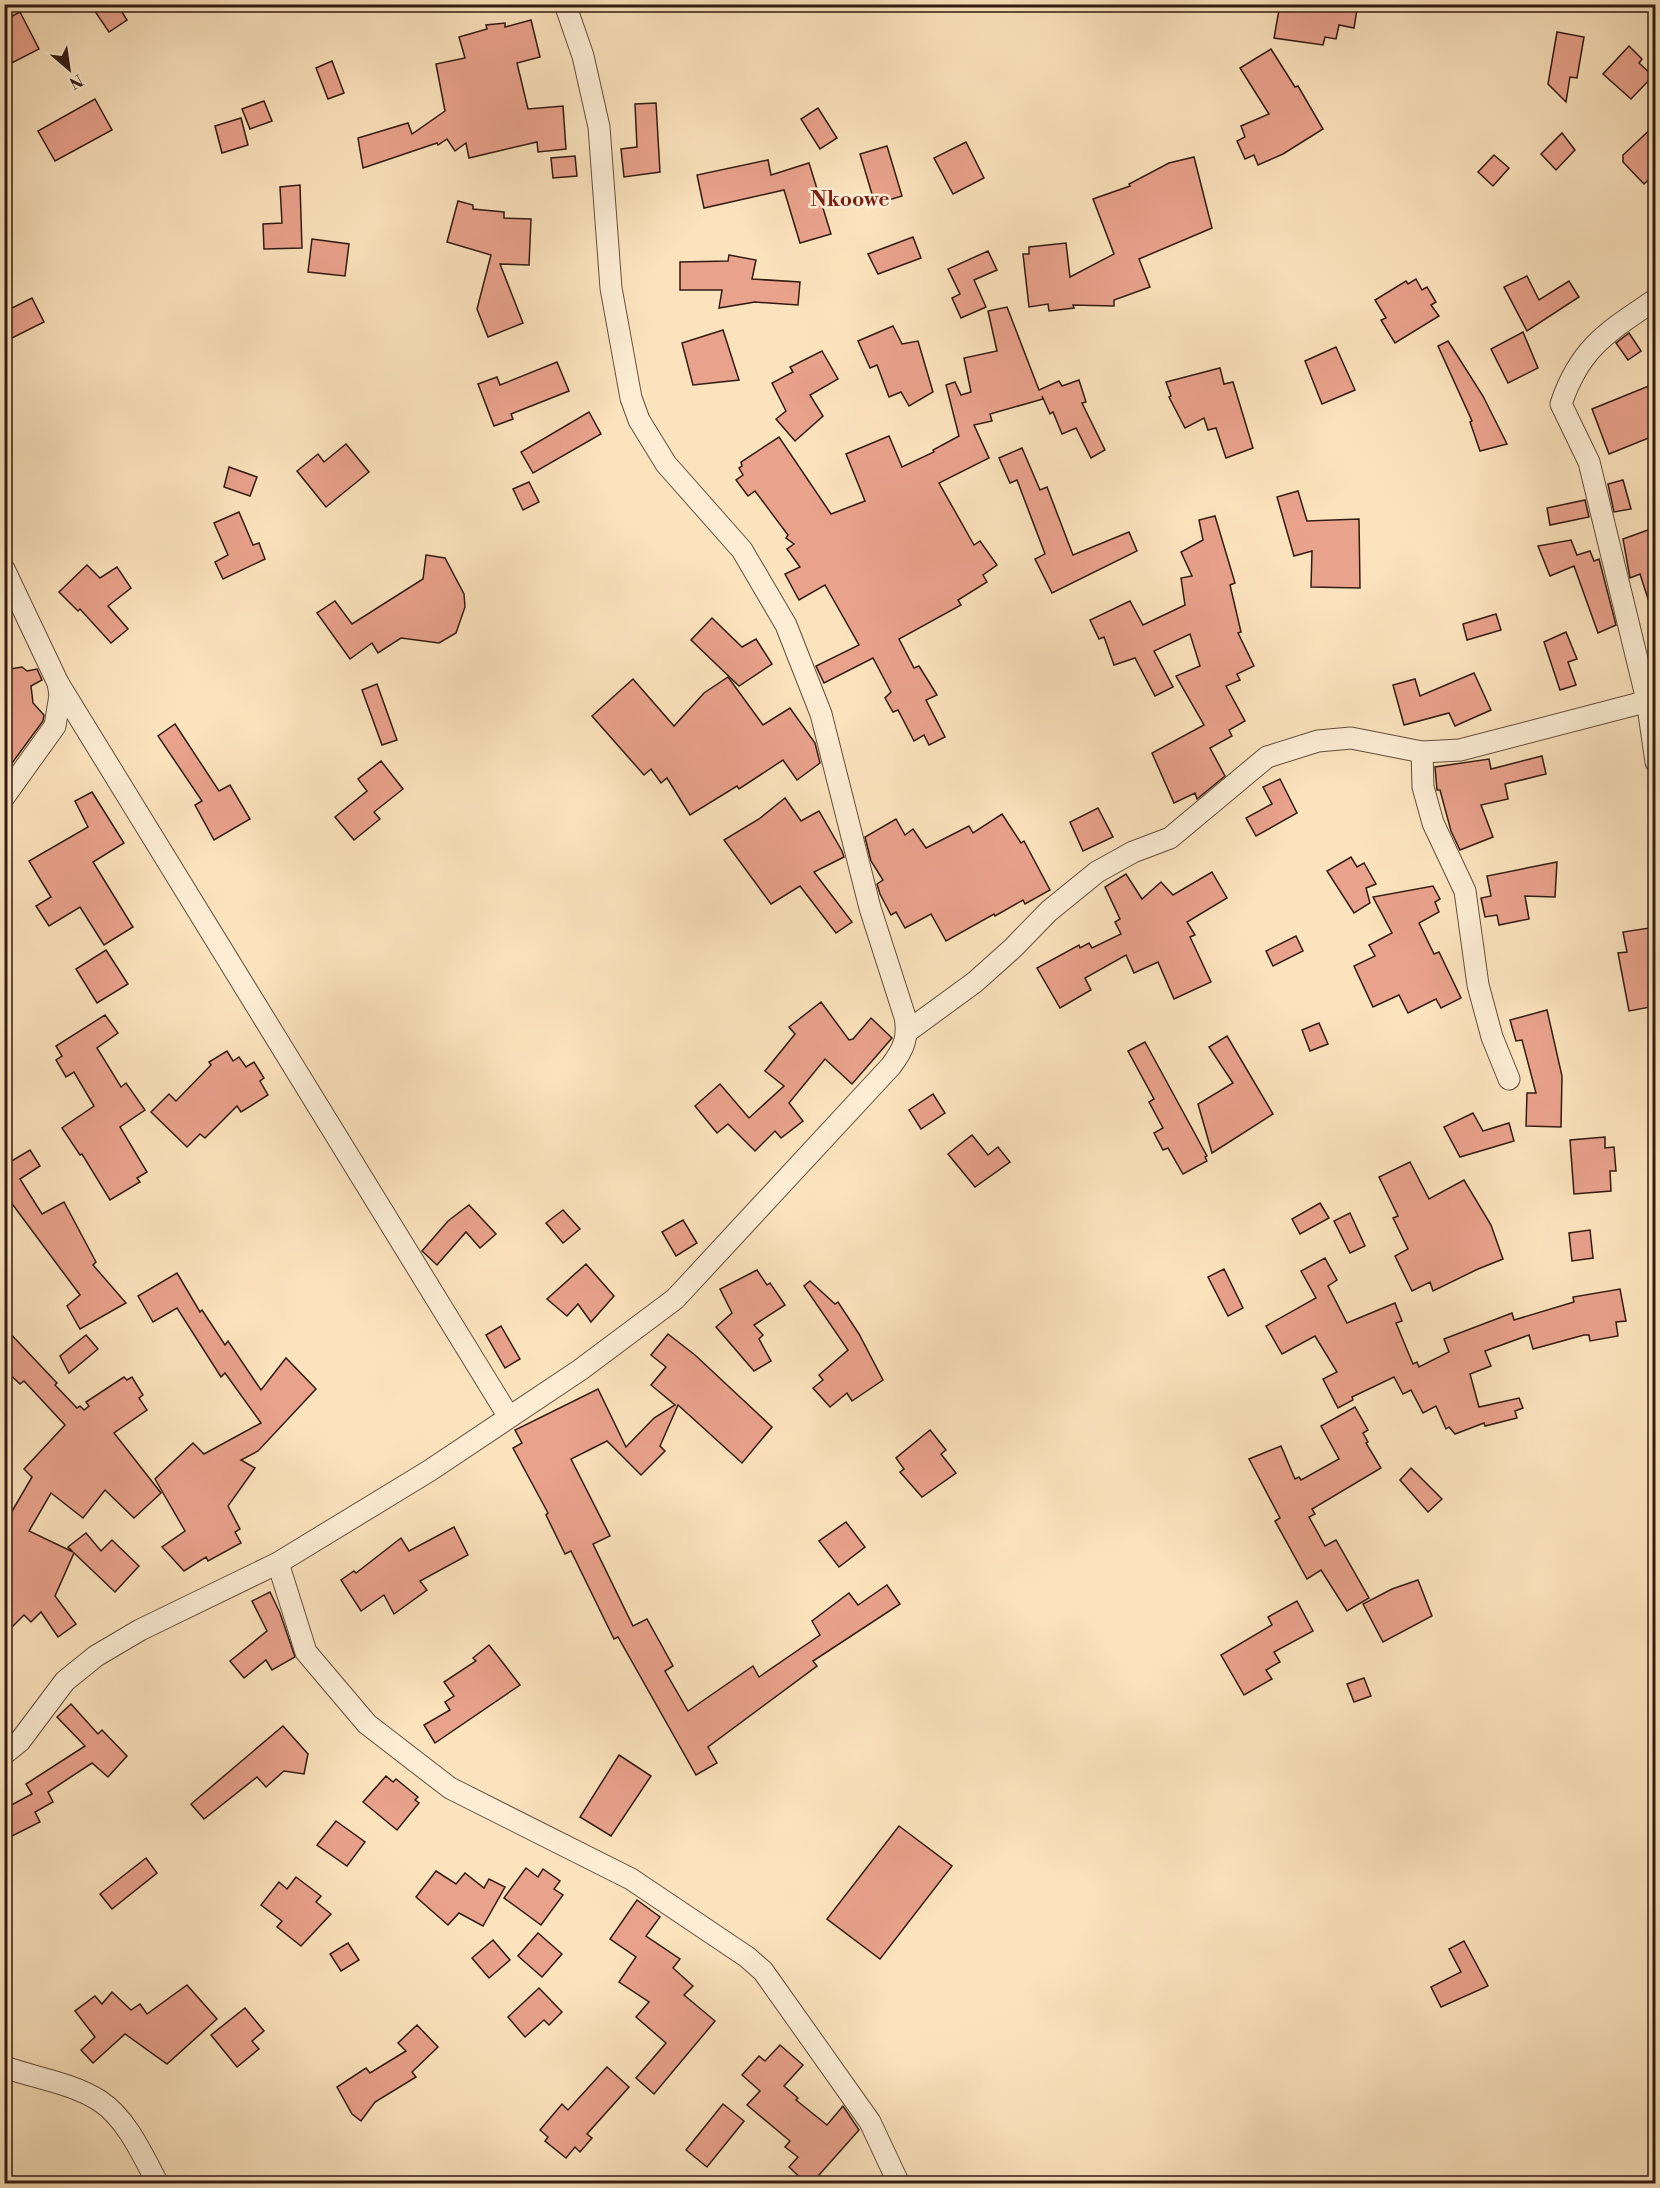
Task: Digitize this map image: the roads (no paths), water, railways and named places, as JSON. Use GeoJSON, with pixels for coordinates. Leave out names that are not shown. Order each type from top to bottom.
{"type":"FeatureCollection","features":[{"type":"Feature","properties":{"kind":"street"},"geometry":{"type":"LineString","coordinates":[[4,1754],[21,1741],[65,1681],[96,1656],[140,1630],[278,1563],[429,1471],[580,1370],[675,1299],[891,1066],[903,1049],[908,1031],[870,908],[821,714],[786,625],[742,550],[666,464],[639,420],[631,398],[611,288],[598,126],[583,56],[565,4]]}},
{"type":"Feature","properties":{"kind":"street"},"geometry":{"type":"LineString","coordinates":[[1656,299],[1604,335],[1582,357],[1569,379],[1561,404],[1589,462],[1651,700],[1656,762]]}},
{"type":"Feature","properties":{"kind":"street"},"geometry":{"type":"LineString","coordinates":[[4,569],[58,683],[509,1417]]}},
{"type":"Feature","properties":{"kind":"street"},"geometry":{"type":"LineString","coordinates":[[4,797],[55,726],[60,695],[58,683]]}},
{"type":"Feature","properties":{"kind":"street"},"geometry":{"type":"LineString","coordinates":[[908,1031],[975,982],[1049,911],[1097,872],[1133,852],[1170,838],[1267,757],[1318,741],[1351,738],[1422,752],[1460,750],[1651,700]]}},
{"type":"Feature","properties":{"kind":"street"},"geometry":{"type":"LineString","coordinates":[[1422,752],[1423,787],[1433,823],[1466,891],[1478,985],[1491,1037],[1509,1079]]}},
{"type":"Feature","properties":{"kind":"street"},"geometry":{"type":"LineString","coordinates":[[278,1563],[306,1652],[333,1687],[367,1724],[450,1788],[631,1879],[747,1957],[763,1971],[870,2122],[899,2184]]}},
{"type":"Feature","properties":{"kind":"street"},"geometry":{"type":"LineString","coordinates":[[4,2067],[73,2088],[100,2101],[115,2114],[158,2184]]}},
{"type":"Feature","properties":{"kind":"district","name":"Nkoowe"},"geometry":{"type":"Point","coordinates":[850,199]}}]}
